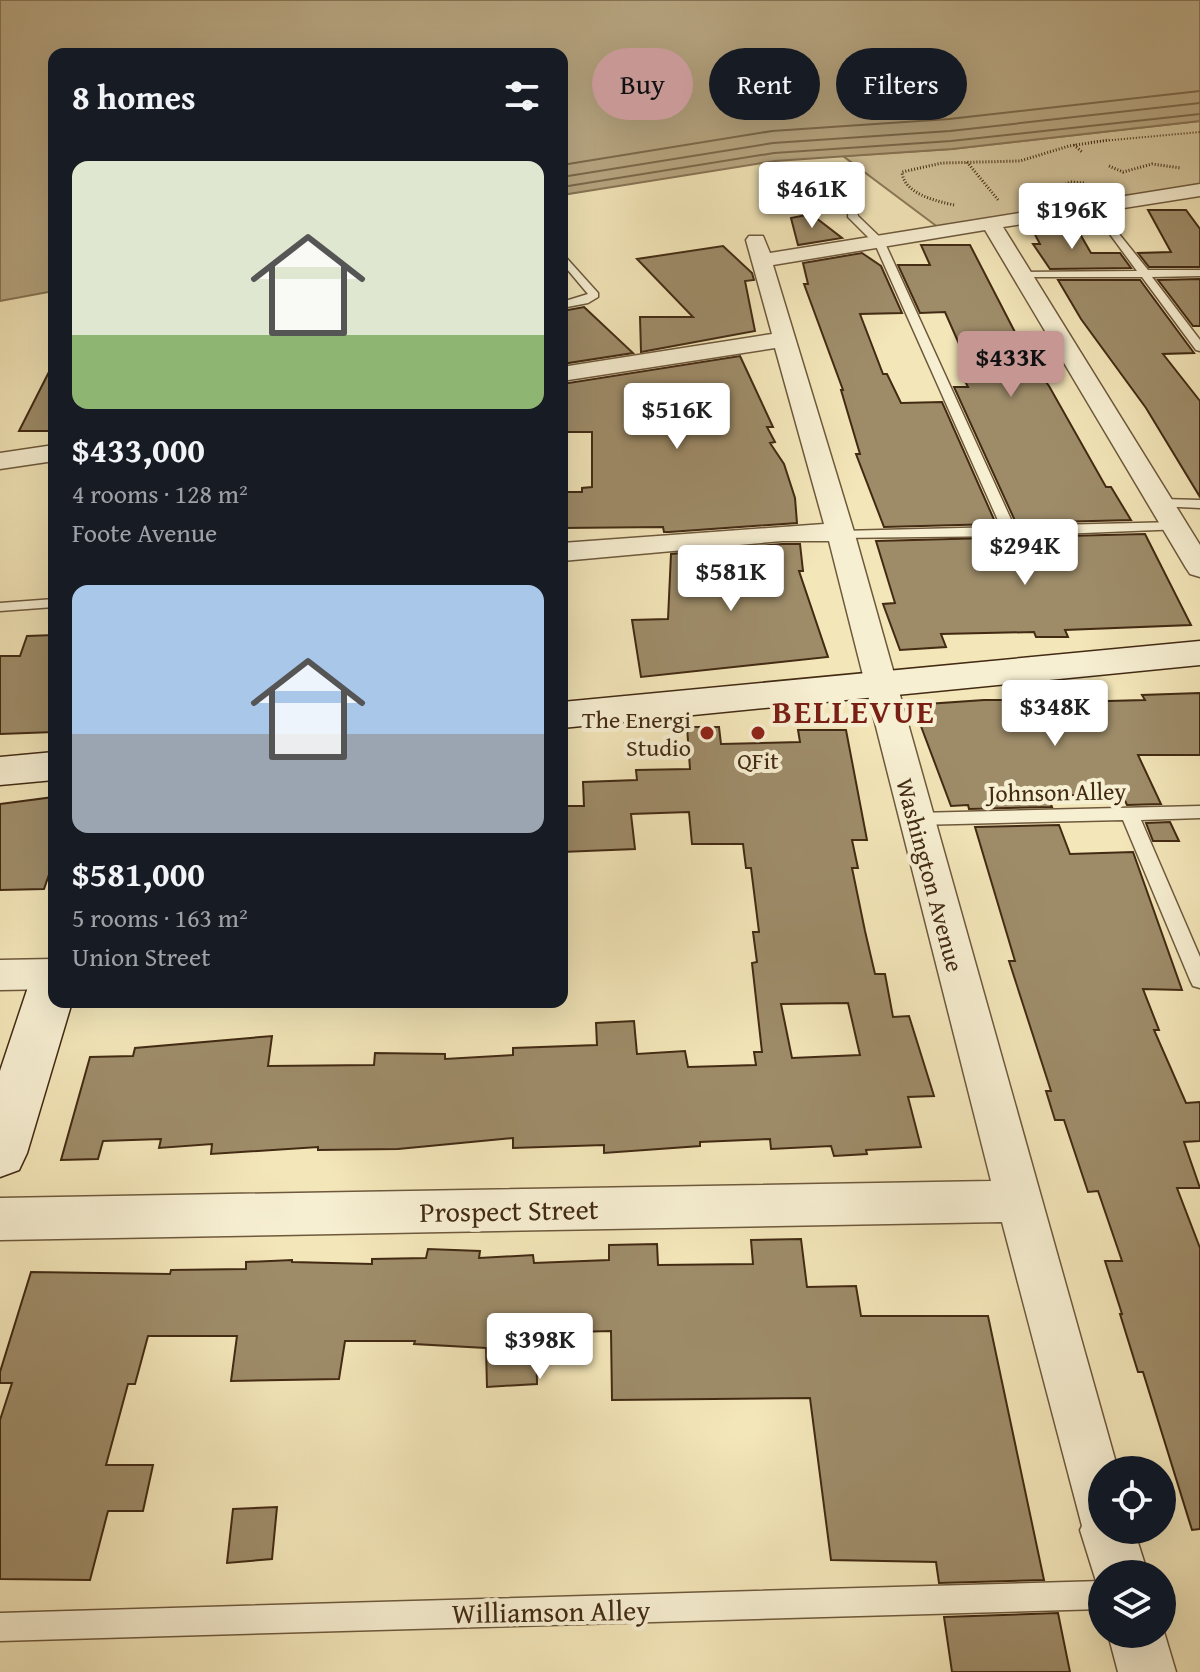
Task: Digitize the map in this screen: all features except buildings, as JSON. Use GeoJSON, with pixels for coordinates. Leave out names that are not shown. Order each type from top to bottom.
{"type":"FeatureCollection","features":[{"type":"Feature","properties":{"kind":"main road"},"geometry":{"type":"LineString","coordinates":[[568,714],[1200,653]]}},
{"type":"Feature","properties":{"kind":"main road"},"geometry":{"type":"LineString","coordinates":[[0,771],[48,767]]}},
{"type":"Feature","properties":{"kind":"main road"},"geometry":{"type":"LineString","coordinates":[[0,1153],[48,1000]]}},
{"type":"Feature","properties":{"kind":"street"},"geometry":{"type":"LineString","coordinates":[[878,241],[995,212],[1095,207],[1200,190]]}},
{"type":"Feature","properties":{"kind":"street"},"geometry":{"type":"LineString","coordinates":[[995,212],[1021,275],[1200,568]]}},
{"type":"Feature","properties":{"kind":"street","name":"Washington Avenue"},"geometry":{"type":"LineString","coordinates":[[878,241],[760,250],[841,535],[1088,1459]]}},
{"type":"Feature","properties":{"kind":"street"},"geometry":{"type":"LineString","coordinates":[[568,373],[786,339]]}},
{"type":"Feature","properties":{"kind":"street"},"geometry":{"type":"LineString","coordinates":[[0,461],[48,454]]}},
{"type":"Feature","properties":{"kind":"street"},"geometry":{"type":"LineString","coordinates":[[568,551],[794,532],[818,531],[841,535]]}},
{"type":"Feature","properties":{"kind":"street"},"geometry":{"type":"LineString","coordinates":[[0,975],[48,974]]}},
{"type":"Feature","properties":{"kind":"street","name":"Prospect Street"},"geometry":{"type":"LineString","coordinates":[[0,1219],[1017,1201]]}},
{"type":"Feature","properties":{"kind":"street"},"geometry":{"type":"LineString","coordinates":[[1141,1648],[1147,1672]]}},
{"type":"Feature","properties":{"kind":"lane"},"geometry":{"type":"LineString","coordinates":[[852,206],[853,217],[878,241],[1010,532]]}},
{"type":"Feature","properties":{"kind":"lane"},"geometry":{"type":"LineString","coordinates":[[1095,207],[1200,348]]}},
{"type":"Feature","properties":{"kind":"lane"},"geometry":{"type":"LineString","coordinates":[[568,263],[594,295],[584,301],[568,304]]}},
{"type":"Feature","properties":{"kind":"lane"},"geometry":{"type":"LineString","coordinates":[[1021,275],[1200,273]]}},
{"type":"Feature","properties":{"kind":"lane"},"geometry":{"type":"LineString","coordinates":[[1162,503],[1200,504]]}},
{"type":"Feature","properties":{"kind":"lane"},"geometry":{"type":"LineString","coordinates":[[841,535],[1177,526]]}},
{"type":"Feature","properties":{"kind":"lane"},"geometry":{"type":"LineString","coordinates":[[0,607],[48,603]]}},
{"type":"Feature","properties":{"kind":"lane","name":"Johnson Alley"},"geometry":{"type":"LineString","coordinates":[[916,819],[1200,812]]}},
{"type":"Feature","properties":{"kind":"lane"},"geometry":{"type":"LineString","coordinates":[[1130,815],[1200,980]]}},
{"type":"Feature","properties":{"kind":"lane","name":"Williamson Alley"},"geometry":{"type":"LineString","coordinates":[[0,1627],[1088,1595]]}},
{"type":"Feature","properties":{"kind":"path"},"geometry":{"type":"LineString","coordinates":[[960,206],[925,197],[912,190],[901,176],[909,169],[966,161],[1029,159],[1073,144],[1200,132]]}},
{"type":"Feature","properties":{"kind":"path"},"geometry":{"type":"LineString","coordinates":[[1073,144],[1082,152]]}},
{"type":"Feature","properties":{"kind":"path"},"geometry":{"type":"LineString","coordinates":[[966,161],[995,212]]}},
{"type":"Feature","properties":{"kind":"path"},"geometry":{"type":"LineString","coordinates":[[1109,166],[1123,172],[1142,165],[1166,164],[1188,173]]}},
{"type":"Feature","properties":{"kind":"path"},"geometry":{"type":"LineString","coordinates":[[1054,190],[1070,182],[1091,185]]}},
{"type":"Feature","properties":{"kind":"shaded area"},"geometry":{"type":"Polygon","coordinates":[[[1200,121],[1200,190],[943,231],[843,156],[952,149],[1200,121]]]}},
{"type":"Feature","properties":{"kind":"water"},"geometry":{"type":"Polygon","coordinates":[[[0,0],[1200,0],[1200,121],[952,149],[775,161],[568,194],[568,48],[48,48],[48,292],[0,301],[0,0]]]}},
{"type":"Feature","properties":{"kind":"place","name":"The Energi Studio"},"geometry":{"type":"Point","coordinates":[707,733]}},
{"type":"Feature","properties":{"kind":"place","name":"QFit"},"geometry":{"type":"Point","coordinates":[758,733]}},
{"type":"Feature","properties":{"kind":"district","name":"BELLEVUE"},"geometry":{"type":"Point","coordinates":[854,711]}}]}
